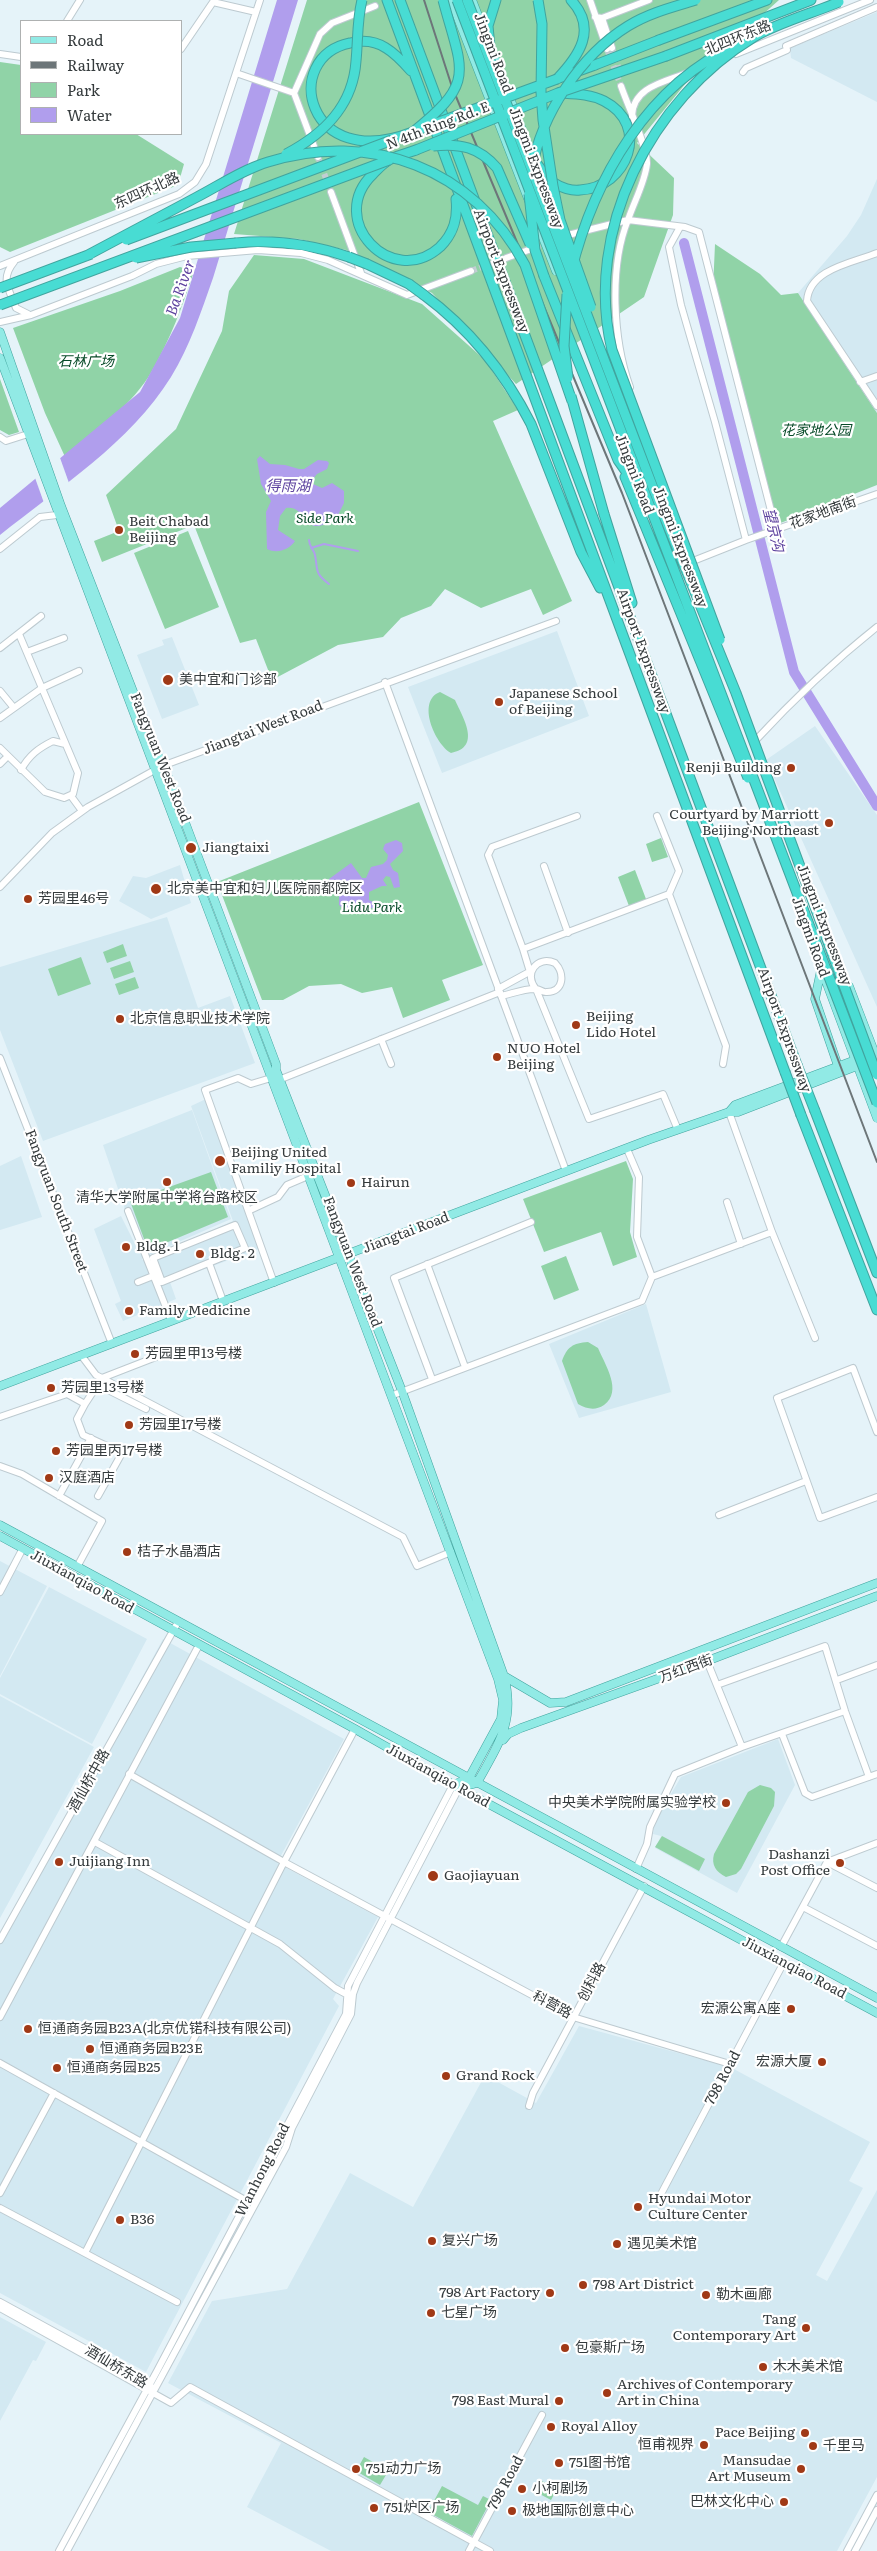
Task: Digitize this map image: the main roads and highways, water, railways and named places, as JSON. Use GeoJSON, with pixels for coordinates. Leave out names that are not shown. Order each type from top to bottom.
{"type":"FeatureCollection","features":[{"type":"Feature","properties":{"kind":"highway"},"geometry":{"type":"LineString","coordinates":[[86,256],[230,179],[274,160],[324,129],[345,103],[354,78],[358,20],[362,0]]}},
{"type":"Feature","properties":{"kind":"highway","name":"Airport Expressway"},"geometry":{"type":"LineString","coordinates":[[387,0],[785,1072],[877,1310]]}},
{"type":"Feature","properties":{"kind":"highway","name":"Airport Expressway"},"geometry":{"type":"LineString","coordinates":[[400,0],[662,696],[797,1065],[877,1273]]}},
{"type":"Feature","properties":{"kind":"highway"},"geometry":{"type":"LineString","coordinates":[[413,132],[442,108],[456,90],[460,80],[458,59],[443,0]]}},
{"type":"Feature","properties":{"kind":"highway","name":"Jingmi Expressway"},"geometry":{"type":"LineString","coordinates":[[457,0],[877,1104]]}},
{"type":"Feature","properties":{"kind":"highway","name":"Jingmi Expressway"},"geometry":{"type":"LineString","coordinates":[[467,0],[660,506],[736,693],[877,1075]]}},
{"type":"Feature","properties":{"kind":"highway"},"geometry":{"type":"LineString","coordinates":[[490,46],[488,26],[496,0]]}},
{"type":"Feature","properties":{"kind":"highway"},"geometry":{"type":"LineString","coordinates":[[538,0],[542,24],[541,92],[543,120],[553,186],[560,220],[594,320],[596,337]]}},
{"type":"Feature","properties":{"kind":"highway"},"geometry":{"type":"LineString","coordinates":[[557,79],[579,53],[583,42],[582,19],[571,0]]}},
{"type":"Feature","properties":{"kind":"highway"},"geometry":{"type":"LineString","coordinates":[[544,276],[532,235],[529,185],[536,153],[560,97],[588,60],[628,26],[663,10],[696,0]]}},
{"type":"Feature","properties":{"kind":"highway","name":"N 4th Ring Rd. E"},"geometry":{"type":"LineString","coordinates":[[0,288],[767,0]]}},
{"type":"Feature","properties":{"kind":"highway","name":"N 4th Ring Rd. E"},"geometry":{"type":"LineString","coordinates":[[111,263],[416,150],[558,92],[666,56],[811,0]]}},
{"type":"Feature","properties":{"kind":"highway"},"geometry":{"type":"LineString","coordinates":[[572,400],[564,346],[567,293],[584,223],[605,176],[626,141],[677,85],[709,60],[755,36],[841,1]]}},
{"type":"Feature","properties":{"kind":"highway"},"geometry":{"type":"LineString","coordinates":[[736,693],[715,623],[612,350],[607,329],[605,282],[610,247],[620,208],[635,170],[659,126],[703,75],[755,36]]}},
{"type":"Feature","properties":{"kind":"highway"},"geometry":{"type":"LineString","coordinates":[[392,140],[353,140],[331,130],[316,114],[312,102],[311,90],[318,67],[333,50],[342,45],[362,41],[373,42],[387,48],[413,73]]}},
{"type":"Feature","properties":{"kind":"highway"},"geometry":{"type":"LineString","coordinates":[[534,160],[556,184],[575,190],[588,190],[605,184],[623,167],[630,142],[628,128],[616,110],[606,102],[585,94],[558,92]]}},
{"type":"Feature","properties":{"kind":"highway"},"geometry":{"type":"LineString","coordinates":[[416,150],[450,144],[467,146],[488,158],[500,174],[544,276],[560,320],[750,783],[762,800]]}},
{"type":"Feature","properties":{"kind":"highway"},"geometry":{"type":"LineString","coordinates":[[274,160],[320,151],[356,150],[379,153],[427,170],[466,193],[494,220],[517,250],[525,265],[572,400],[604,514],[662,696]]}},
{"type":"Feature","properties":{"kind":"highway"},"geometry":{"type":"LineString","coordinates":[[389,160],[363,184],[358,195],[357,216],[359,225],[370,243],[394,259],[419,258],[435,251],[449,236],[458,216],[454,184]]}},
{"type":"Feature","properties":{"kind":"highway"},"geometry":{"type":"LineString","coordinates":[[0,305],[111,263],[191,247],[234,247],[258,241],[295,243],[349,257],[409,284],[443,309],[473,338],[498,370],[520,403],[531,424],[581,552],[617,619]]}},
{"type":"Feature","properties":{"kind":"highway"},"geometry":{"type":"LineString","coordinates":[[618,460],[641,493]]}},
{"type":"Feature","properties":{"kind":"main road","name":"Jingmi Road"},"geometry":{"type":"LineString","coordinates":[[451,0],[741,748],[821,970],[877,1118]]}},
{"type":"Feature","properties":{"kind":"main road","name":"Jingmi Road"},"geometry":{"type":"LineString","coordinates":[[472,0],[675,537],[877,1056]]}},
{"type":"Feature","properties":{"kind":"main road","name":"Fangyuan West Road"},"geometry":{"type":"LineString","coordinates":[[0,332],[58,510],[159,768],[172,786],[276,1064],[274,1080],[308,1176],[393,1395],[498,1679],[503,1700],[500,1719],[469,1778]]}},
{"type":"Feature","properties":{"kind":"main road","name":"Fangyuan West Road"},"geometry":{"type":"LineString","coordinates":[[0,358],[28,434],[42,461]]}},
{"type":"Feature","properties":{"kind":"main road"},"geometry":{"type":"LineString","coordinates":[[821,970],[815,999],[838,1066]]}},
{"type":"Feature","properties":{"kind":"main road"},"geometry":{"type":"LineString","coordinates":[[856,1063],[877,1056]]}},
{"type":"Feature","properties":{"kind":"main road","name":"Jiangtai Road"},"geometry":{"type":"LineString","coordinates":[[729,1112],[735,1105],[838,1066],[856,1063]]}},
{"type":"Feature","properties":{"kind":"main road","name":"Jiangtai Road"},"geometry":{"type":"LineString","coordinates":[[0,1386],[171,1320],[340,1259],[566,1171],[729,1112],[738,1112],[856,1063]]}},
{"type":"Feature","properties":{"kind":"main road","name":"Fangyuan West Road"},"geometry":{"type":"LineString","coordinates":[[274,1080],[349,1255],[402,1391],[504,1676],[510,1698],[507,1721],[498,1745],[477,1783]]}},
{"type":"Feature","properties":{"kind":"main road","name":"Jiuxianqiao Road"},"geometry":{"type":"LineString","coordinates":[[0,1525],[877,1998]]}},
{"type":"Feature","properties":{"kind":"main road","name":"Jiuxianqiao Road"},"geometry":{"type":"LineString","coordinates":[[0,1536],[456,1786],[877,2013]]}},
{"type":"Feature","properties":{"kind":"main road","name":"万红西街"},"geometry":{"type":"LineString","coordinates":[[504,1676],[550,1703],[566,1702],[877,1583]]}},
{"type":"Feature","properties":{"kind":"main road","name":"万红西街"},"geometry":{"type":"LineString","coordinates":[[498,1745],[508,1734],[521,1728],[707,1661],[877,1596]]}},
{"type":"Feature","properties":{"kind":"main road"},"geometry":{"type":"LineString","coordinates":[[456,1786],[469,1778]]}},
{"type":"Feature","properties":{"kind":"main road"},"geometry":{"type":"LineString","coordinates":[[456,1786],[477,1783]]}},
{"type":"Feature","properties":{"kind":"water"},"geometry":{"type":"Polygon","coordinates":[[[277,0],[298,0],[213,278],[195,329],[178,365],[154,401],[115,443],[93,463],[0,535],[0,508],[140,392],[180,318],[277,0]]]}},
{"type":"Feature","properties":{"kind":"water","name":"得雨湖"},"geometry":{"type":"Polygon","coordinates":[[[260,456],[270,464],[285,465],[299,469],[304,469],[318,460],[327,461],[329,463],[327,469],[317,474],[312,480],[313,484],[322,488],[332,483],[344,491],[344,503],[335,521],[321,526],[312,525],[296,509],[286,508],[280,516],[278,530],[295,541],[290,547],[282,550],[267,549],[266,512],[271,501],[261,484],[257,459],[260,456]]]}},
{"type":"Feature","properties":{"kind":"water"},"geometry":{"type":"Polygon","coordinates":[[[396,840],[402,843],[403,851],[390,864],[393,870],[398,873],[400,887],[394,888],[390,877],[386,876],[383,880],[387,886],[382,886],[369,892],[369,900],[378,905],[378,907],[366,909],[363,907],[347,912],[339,905],[339,895],[330,890],[329,879],[351,863],[362,878],[366,878],[371,867],[383,864],[387,860],[388,855],[383,849],[385,844],[396,840]]]}},
{"type":"Feature","properties":{"kind":"waterway","name":"望京沟"},"geometry":{"type":"LineString","coordinates":[[684,243],[794,672],[877,806]]}},
{"type":"Feature","properties":{"kind":"waterway"},"geometry":{"type":"LineString","coordinates":[[309,540],[319,574],[329,584]]}},
{"type":"Feature","properties":{"kind":"waterway"},"geometry":{"type":"LineString","coordinates":[[311,548],[324,544],[358,551]]}},
{"type":"Feature","properties":{"kind":"tunnel"},"geometry":{"type":"LineString","coordinates":[[612,48],[621,75]]}},
{"type":"Feature","properties":{"kind":"tunnel"},"geometry":{"type":"LineString","coordinates":[[607,49],[621,86]]}},
{"type":"Feature","properties":{"kind":"tunnel"},"geometry":{"type":"LineString","coordinates":[[318,157],[331,192]]}},
{"type":"Feature","properties":{"kind":"tunnel"},"geometry":{"type":"LineString","coordinates":[[471,271],[506,258]]}},
{"type":"Feature","properties":{"kind":"railway"},"geometry":{"type":"LineString","coordinates":[[424,0],[452,87],[622,493],[877,1162]]}},
{"type":"Feature","properties":{"kind":"place","name":"Beit Chabad Beijing"},"geometry":{"type":"Point","coordinates":[119,530]}},
{"type":"Feature","properties":{"kind":"place","name":"美中宜和门诊部"},"geometry":{"type":"Point","coordinates":[168,680]}},
{"type":"Feature","properties":{"kind":"place","name":"Japanese School of Beijing"},"geometry":{"type":"Point","coordinates":[499,702]}},
{"type":"Feature","properties":{"kind":"place","name":"Renji Building"},"geometry":{"type":"Point","coordinates":[791,768]}},
{"type":"Feature","properties":{"kind":"place","name":"Courtyard by Marriott Beijing Northeast"},"geometry":{"type":"Point","coordinates":[829,823]}},
{"type":"Feature","properties":{"kind":"place","name":"Jiangtaixi"},"geometry":{"type":"Point","coordinates":[191,848]}},
{"type":"Feature","properties":{"kind":"place","name":"北京美中宜和妇儿医院丽都院区"},"geometry":{"type":"Point","coordinates":[156,889]}},
{"type":"Feature","properties":{"kind":"place","name":"芳园里46号"},"geometry":{"type":"Point","coordinates":[28,899]}},
{"type":"Feature","properties":{"kind":"place","name":"北京信息职业技术学院"},"geometry":{"type":"Point","coordinates":[120,1019]}},
{"type":"Feature","properties":{"kind":"place","name":"Beijing Lido Hotel"},"geometry":{"type":"Point","coordinates":[576,1025]}},
{"type":"Feature","properties":{"kind":"place","name":"NUO Hotel Beijing"},"geometry":{"type":"Point","coordinates":[497,1057]}},
{"type":"Feature","properties":{"kind":"place","name":"Beijing United Familiy Hospital"},"geometry":{"type":"Point","coordinates":[220,1161]}},
{"type":"Feature","properties":{"kind":"place","name":"清华大学附属中学将台路校区"},"geometry":{"type":"Point","coordinates":[167,1182]}},
{"type":"Feature","properties":{"kind":"place","name":"Hairun"},"geometry":{"type":"Point","coordinates":[351,1183]}},
{"type":"Feature","properties":{"kind":"place","name":"Bldg. 1"},"geometry":{"type":"Point","coordinates":[126,1247]}},
{"type":"Feature","properties":{"kind":"place","name":"Bldg. 2"},"geometry":{"type":"Point","coordinates":[200,1254]}},
{"type":"Feature","properties":{"kind":"place","name":"Family Medicine"},"geometry":{"type":"Point","coordinates":[129,1311]}},
{"type":"Feature","properties":{"kind":"place","name":"芳园里甲13号楼"},"geometry":{"type":"Point","coordinates":[135,1354]}},
{"type":"Feature","properties":{"kind":"place","name":"芳园里13号楼"},"geometry":{"type":"Point","coordinates":[51,1388]}},
{"type":"Feature","properties":{"kind":"place","name":"芳园里17号楼"},"geometry":{"type":"Point","coordinates":[129,1425]}},
{"type":"Feature","properties":{"kind":"place","name":"芳园里丙17号楼"},"geometry":{"type":"Point","coordinates":[56,1451]}},
{"type":"Feature","properties":{"kind":"place","name":"汉庭酒店"},"geometry":{"type":"Point","coordinates":[49,1478]}},
{"type":"Feature","properties":{"kind":"place","name":"桔子水晶酒店"},"geometry":{"type":"Point","coordinates":[127,1552]}},
{"type":"Feature","properties":{"kind":"place","name":"中央美术学院附属实验学校"},"geometry":{"type":"Point","coordinates":[726,1803]}},
{"type":"Feature","properties":{"kind":"place","name":"Juijiang Inn"},"geometry":{"type":"Point","coordinates":[59,1862]}},
{"type":"Feature","properties":{"kind":"place","name":"Dashanzi Post Office"},"geometry":{"type":"Point","coordinates":[840,1863]}},
{"type":"Feature","properties":{"kind":"place","name":"Gaojiayuan"},"geometry":{"type":"Point","coordinates":[433,1876]}},
{"type":"Feature","properties":{"kind":"place","name":"宏源公寓A座"},"geometry":{"type":"Point","coordinates":[791,2009]}},
{"type":"Feature","properties":{"kind":"place","name":"恒通商务园B23A(北京优锘科技有限公司)"},"geometry":{"type":"Point","coordinates":[28,2029]}},
{"type":"Feature","properties":{"kind":"place","name":"恒通商务园B23E"},"geometry":{"type":"Point","coordinates":[90,2049]}},
{"type":"Feature","properties":{"kind":"place","name":"宏源大厦"},"geometry":{"type":"Point","coordinates":[822,2062]}},
{"type":"Feature","properties":{"kind":"place","name":"恒通商务园B25"},"geometry":{"type":"Point","coordinates":[57,2068]}},
{"type":"Feature","properties":{"kind":"place","name":"Grand Rock"},"geometry":{"type":"Point","coordinates":[446,2076]}},
{"type":"Feature","properties":{"kind":"place","name":"Hyundai Motor Culture Center"},"geometry":{"type":"Point","coordinates":[638,2207]}},
{"type":"Feature","properties":{"kind":"place","name":"B36"},"geometry":{"type":"Point","coordinates":[120,2220]}},
{"type":"Feature","properties":{"kind":"place","name":"复兴广场"},"geometry":{"type":"Point","coordinates":[432,2241]}},
{"type":"Feature","properties":{"kind":"place","name":"遇见美术馆"},"geometry":{"type":"Point","coordinates":[617,2244]}},
{"type":"Feature","properties":{"kind":"place","name":"798 Art District"},"geometry":{"type":"Point","coordinates":[583,2285]}},
{"type":"Feature","properties":{"kind":"place","name":"798 Art Factory"},"geometry":{"type":"Point","coordinates":[550,2293]}},
{"type":"Feature","properties":{"kind":"place","name":"勒木画廊"},"geometry":{"type":"Point","coordinates":[706,2295]}},
{"type":"Feature","properties":{"kind":"place","name":"七星广场"},"geometry":{"type":"Point","coordinates":[431,2313]}},
{"type":"Feature","properties":{"kind":"place","name":"Tang Contemporary Art"},"geometry":{"type":"Point","coordinates":[806,2328]}},
{"type":"Feature","properties":{"kind":"place","name":"包豪斯广场"},"geometry":{"type":"Point","coordinates":[565,2348]}},
{"type":"Feature","properties":{"kind":"place","name":"木木美术馆"},"geometry":{"type":"Point","coordinates":[763,2367]}},
{"type":"Feature","properties":{"kind":"place","name":"Archives of Contemporary Art in China"},"geometry":{"type":"Point","coordinates":[607,2393]}},
{"type":"Feature","properties":{"kind":"place","name":"798 East Mural"},"geometry":{"type":"Point","coordinates":[559,2401]}},
{"type":"Feature","properties":{"kind":"place","name":"Royal Alloy"},"geometry":{"type":"Point","coordinates":[551,2427]}},
{"type":"Feature","properties":{"kind":"place","name":"Pace Beijing"},"geometry":{"type":"Point","coordinates":[805,2433]}},
{"type":"Feature","properties":{"kind":"place","name":"恒甫视界"},"geometry":{"type":"Point","coordinates":[704,2445]}},
{"type":"Feature","properties":{"kind":"place","name":"千里马"},"geometry":{"type":"Point","coordinates":[813,2446]}},
{"type":"Feature","properties":{"kind":"place","name":"751图书馆"},"geometry":{"type":"Point","coordinates":[559,2463]}},
{"type":"Feature","properties":{"kind":"place","name":"751动力广场"},"geometry":{"type":"Point","coordinates":[356,2469]}},
{"type":"Feature","properties":{"kind":"place","name":"Mansudae Art Museum"},"geometry":{"type":"Point","coordinates":[801,2469]}},
{"type":"Feature","properties":{"kind":"place","name":"小柯剧场"},"geometry":{"type":"Point","coordinates":[522,2489]}},
{"type":"Feature","properties":{"kind":"place","name":"巴林文化中心"},"geometry":{"type":"Point","coordinates":[784,2502]}},
{"type":"Feature","properties":{"kind":"place","name":"751炉区广场"},"geometry":{"type":"Point","coordinates":[374,2508]}},
{"type":"Feature","properties":{"kind":"place","name":"极地国际创意中心"},"geometry":{"type":"Point","coordinates":[512,2511]}},
{"type":"Feature","properties":{"kind":"water label","name":"Ba River"},"geometry":{"type":"Point","coordinates":[181,288]}},
{"type":"Feature","properties":{"kind":"park label","name":"石林广场"},"geometry":{"type":"Point","coordinates":[86,362]}},
{"type":"Feature","properties":{"kind":"park label","name":"花家地公园"},"geometry":{"type":"Point","coordinates":[816,431]}},
{"type":"Feature","properties":{"kind":"park label","name":"Side Park"},"geometry":{"type":"Point","coordinates":[325,519]}},
{"type":"Feature","properties":{"kind":"park label","name":"Lidu Park"},"geometry":{"type":"Point","coordinates":[372,908]}}]}
